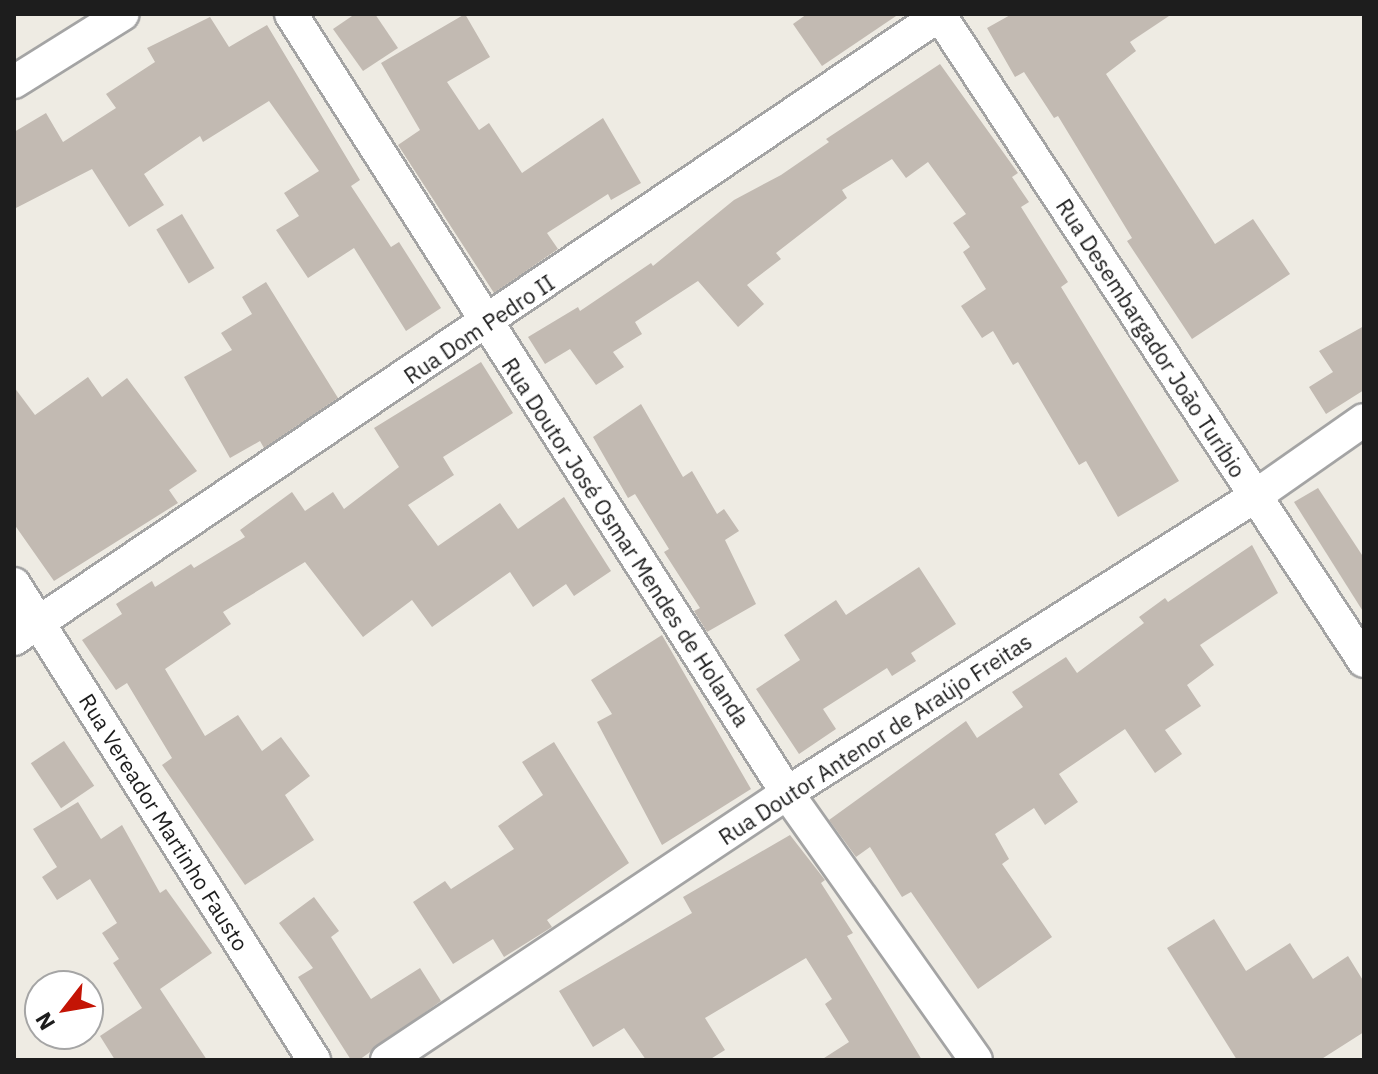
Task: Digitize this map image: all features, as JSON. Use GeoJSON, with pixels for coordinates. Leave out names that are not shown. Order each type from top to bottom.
{"type":"FeatureCollection","features":[{"type":"Feature","properties":{"kind":"street"},"geometry":{"type":"LineString","coordinates":[[14,82],[123,14]]}},
{"type":"Feature","properties":{"kind":"street","name":"Rua Doutor José Osmar Mendes de Holanda"},"geometry":{"type":"LineString","coordinates":[[291,14],[486,325],[787,793],[976,1060]]}},
{"type":"Feature","properties":{"kind":"street","name":"Rua Dom Pedro II"},"geometry":{"type":"LineString","coordinates":[[26,630],[486,325],[940,14]]}},
{"type":"Feature","properties":{"kind":"street","name":"Rua Desembargador João Turíbio"},"geometry":{"type":"LineString","coordinates":[[940,14],[1364,661]]}},
{"type":"Feature","properties":{"kind":"street","name":"Rua Doutor Antenor de Araújo Freitas"},"geometry":{"type":"LineString","coordinates":[[387,1060],[787,793],[1254,497],[1364,420]]}},
{"type":"Feature","properties":{"kind":"street","name":"Rua Vereador Martinho Fausto"},"geometry":{"type":"LineString","coordinates":[[14,584],[26,630],[314,1060]]}},
{"type":"Feature","properties":{"kind":"building"},"geometry":{"type":"Polygon","coordinates":[[[355,14],[375,14],[398,48],[363,71],[333,29],[355,14]]]}},
{"type":"Feature","properties":{"kind":"building"},"geometry":{"type":"Polygon","coordinates":[[[465,14],[490,57],[447,82],[479,130],[489,123],[522,173],[603,118],[641,183],[611,200],[608,194],[547,233],[558,249],[494,293],[398,145],[420,130],[381,63],[465,14]]]}},
{"type":"Feature","properties":{"kind":"building"},"geometry":{"type":"Polygon","coordinates":[[[807,14],[899,14],[822,66],[793,24],[807,14]]]}},
{"type":"Feature","properties":{"kind":"building"},"geometry":{"type":"Polygon","coordinates":[[[1012,14],[1172,14],[1130,42],[1136,51],[1106,74],[1215,244],[1253,219],[1290,274],[1192,339],[1127,241],[1132,238],[1058,116],[1054,118],[1024,72],[1015,77],[987,28],[1012,14]]]}},
{"type":"Feature","properties":{"kind":"building"},"geometry":{"type":"Polygon","coordinates":[[[210,17],[229,47],[267,25],[360,180],[351,186],[391,247],[399,242],[441,308],[406,331],[354,248],[308,278],[276,230],[299,216],[284,193],[319,171],[269,101],[203,142],[200,136],[144,174],[164,205],[129,227],[92,169],[14,209],[14,132],[46,113],[63,142],[116,108],[106,94],[155,62],[147,48],[210,17]]]}},
{"type":"Feature","properties":{"kind":"building"},"geometry":{"type":"Polygon","coordinates":[[[940,64],[1018,173],[1012,177],[1029,202],[1021,207],[1068,282],[1061,287],[1179,481],[1118,517],[1086,461],[1079,465],[1018,362],[1013,365],[993,331],[982,338],[961,306],[986,289],[963,252],[970,247],[953,223],[966,214],[928,162],[906,178],[892,159],[842,190],[847,198],[776,253],[781,259],[747,285],[764,304],[738,327],[698,281],[635,322],[642,334],[613,352],[624,367],[596,385],[570,349],[545,364],[528,337],[578,307],[580,311],[651,263],[653,266],[734,200],[781,175],[829,142],[826,139],[940,64]]]}},
{"type":"Feature","properties":{"kind":"building"},"geometry":{"type":"Polygon","coordinates":[[[182,214],[214,268],[189,283],[156,229],[182,214]]]}},
{"type":"Feature","properties":{"kind":"building"},"geometry":{"type":"Polygon","coordinates":[[[266,282],[338,398],[264,448],[260,441],[230,458],[184,377],[232,350],[221,333],[252,314],[242,297],[266,282]]]}},
{"type":"Feature","properties":{"kind":"building"},"geometry":{"type":"Polygon","coordinates":[[[1364,326],[1364,390],[1326,414],[1309,387],[1333,372],[1319,351],[1364,326]]]}},
{"type":"Feature","properties":{"kind":"building"},"geometry":{"type":"Polygon","coordinates":[[[481,362],[513,413],[443,457],[454,475],[408,505],[438,546],[500,503],[518,529],[564,497],[611,571],[574,596],[566,584],[533,607],[510,572],[432,627],[412,600],[363,637],[305,562],[223,612],[231,624],[165,669],[205,736],[238,715],[262,751],[281,737],[310,776],[285,795],[314,840],[245,885],[162,765],[172,758],[127,683],[116,690],[82,640],[122,614],[116,604],[152,581],[155,587],[191,564],[194,568],[245,537],[240,530],[292,492],[305,511],[333,492],[344,509],[399,467],[374,428],[481,362]]]}},
{"type":"Feature","properties":{"kind":"building"},"geometry":{"type":"Polygon","coordinates":[[[88,377],[102,397],[127,378],[197,471],[169,490],[178,503],[54,581],[14,524],[14,387],[35,415],[88,377]]]}},
{"type":"Feature","properties":{"kind":"building"},"geometry":{"type":"Polygon","coordinates":[[[641,404],[683,477],[692,471],[717,514],[724,509],[739,531],[725,540],[756,604],[707,632],[694,611],[700,608],[664,552],[669,549],[635,494],[628,498],[593,437],[641,404]]]}},
{"type":"Feature","properties":{"kind":"building"},"geometry":{"type":"Polygon","coordinates":[[[1318,488],[1364,558],[1364,613],[1294,502],[1318,488]]]}},
{"type":"Feature","properties":{"kind":"building"},"geometry":{"type":"Polygon","coordinates":[[[1252,545],[1278,593],[1200,645],[1214,665],[1187,685],[1201,706],[1165,730],[1182,754],[1155,773],[1125,729],[1059,774],[1078,802],[1045,825],[1034,808],[995,834],[1009,859],[1002,864],[1052,937],[978,989],[911,892],[902,897],[870,847],[856,857],[829,820],[966,721],[977,738],[1023,707],[1012,692],[1066,657],[1077,673],[1144,623],[1139,617],[1165,598],[1168,602],[1252,545]]]}},
{"type":"Feature","properties":{"kind":"building"},"geometry":{"type":"Polygon","coordinates":[[[919,567],[956,624],[911,653],[916,661],[892,676],[887,668],[823,709],[836,729],[799,754],[756,689],[800,660],[784,635],[836,600],[846,615],[919,567]]]}},
{"type":"Feature","properties":{"kind":"building"},"geometry":{"type":"Polygon","coordinates":[[[662,635],[751,789],[662,845],[597,722],[612,714],[591,680],[662,635]]]}},
{"type":"Feature","properties":{"kind":"building"},"geometry":{"type":"Polygon","coordinates":[[[64,741],[94,786],[61,808],[31,763],[64,741]]]}},
{"type":"Feature","properties":{"kind":"building"},"geometry":{"type":"Polygon","coordinates":[[[554,742],[629,863],[547,920],[552,927],[504,957],[493,939],[453,964],[413,902],[445,881],[451,889],[514,849],[498,826],[543,795],[522,762],[554,742]]]}},
{"type":"Feature","properties":{"kind":"building"},"geometry":{"type":"Polygon","coordinates":[[[78,802],[101,839],[122,825],[160,893],[166,889],[212,953],[160,989],[207,1060],[115,1060],[104,1042],[104,1033],[142,1008],[113,963],[119,959],[102,933],[117,923],[90,879],[57,900],[42,877],[57,867],[33,829],[78,802]]]}},
{"type":"Feature","properties":{"kind":"building"},"geometry":{"type":"Polygon","coordinates":[[[790,835],[825,880],[821,883],[853,933],[847,936],[922,1060],[821,1060],[849,1042],[825,1004],[832,999],[806,958],[705,1018],[725,1050],[709,1060],[646,1060],[624,1028],[593,1047],[559,991],[692,913],[683,897],[790,835]]]}},
{"type":"Feature","properties":{"kind":"building"},"geometry":{"type":"Polygon","coordinates":[[[314,897],[339,931],[331,937],[371,999],[420,968],[441,1001],[359,1060],[351,1060],[298,977],[313,968],[279,923],[314,897]]]}},
{"type":"Feature","properties":{"kind":"building"},"geometry":{"type":"Polygon","coordinates":[[[1214,919],[1246,971],[1290,943],[1313,979],[1348,956],[1364,982],[1364,1032],[1320,1060],[1237,1060],[1167,948],[1214,919]]]}}]}
